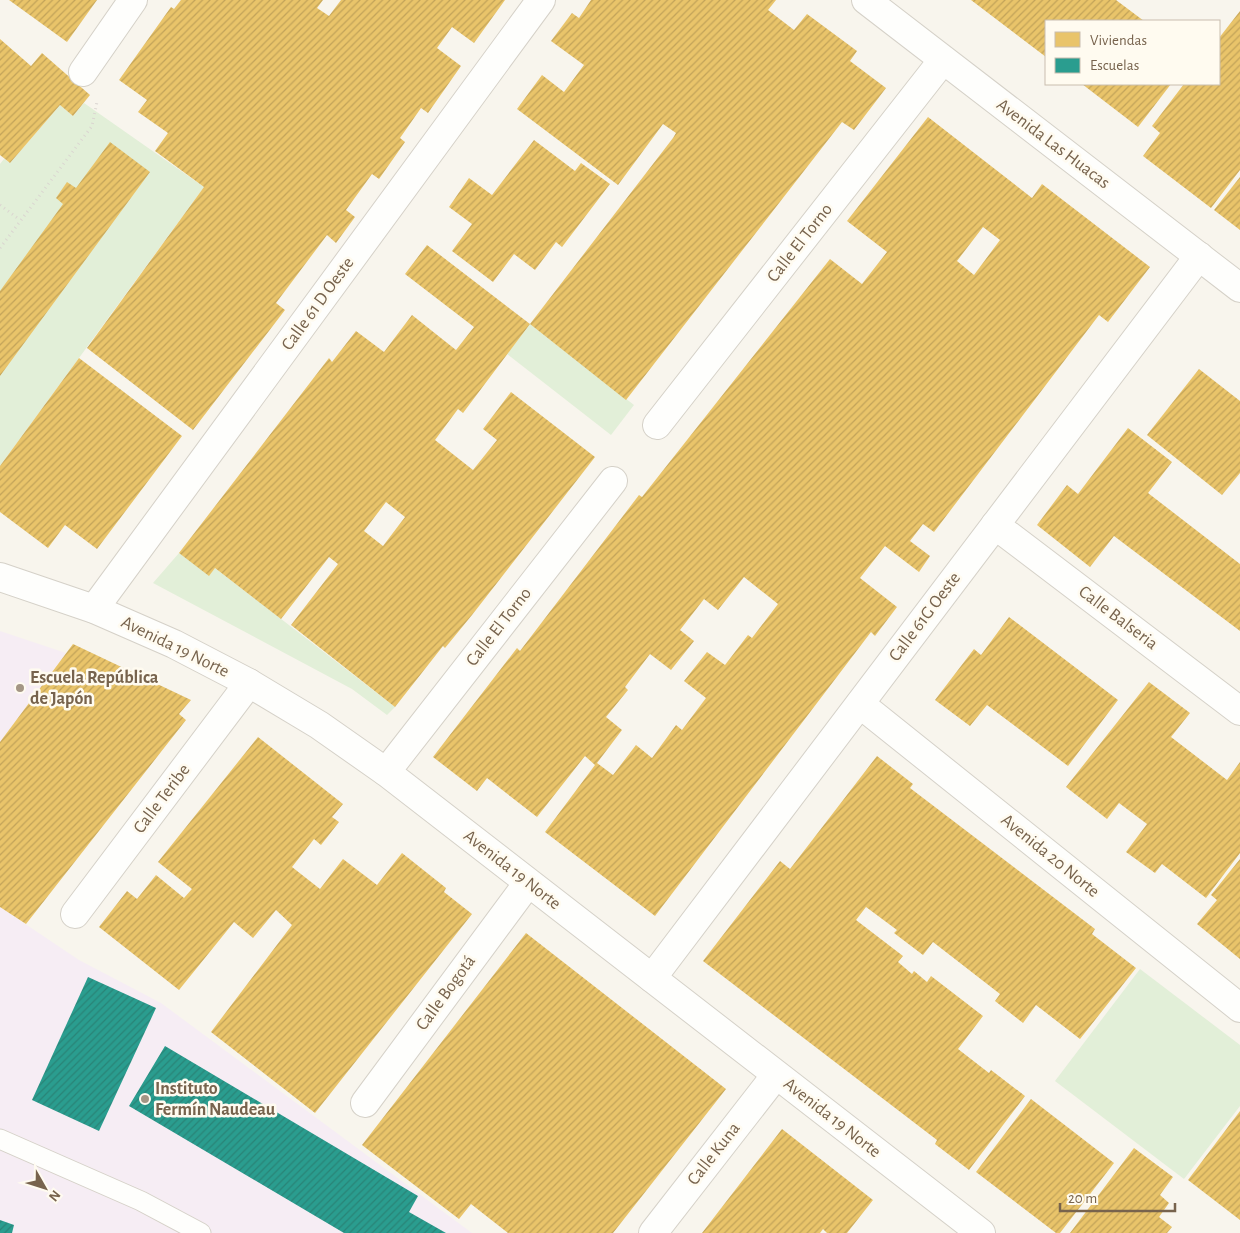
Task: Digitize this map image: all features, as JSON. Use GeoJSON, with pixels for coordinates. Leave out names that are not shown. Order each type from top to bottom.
{"type":"FeatureCollection","features":[{"type":"Feature","properties":{"kind":"street"},"geometry":{"type":"LineString","coordinates":[[83,72],[133,0]]}},
{"type":"Feature","properties":{"kind":"street","name":"Calle 61 D Oeste"},"geometry":{"type":"LineString","coordinates":[[94,609],[541,0]]}},
{"type":"Feature","properties":{"kind":"street","name":"Avenida Las Huacas"},"geometry":{"type":"LineString","coordinates":[[866,0],[1240,288]]}},
{"type":"Feature","properties":{"kind":"street","name":"Calle El Torno"},"geometry":{"type":"LineString","coordinates":[[657,425],[942,60]]}},
{"type":"Feature","properties":{"kind":"street","name":"Calle 61G Oeste"},"geometry":{"type":"LineString","coordinates":[[652,978],[1199,256]]}},
{"type":"Feature","properties":{"kind":"street","name":"Calle El Torno"},"geometry":{"type":"LineString","coordinates":[[386,772],[613,481]]}},
{"type":"Feature","properties":{"kind":"street","name":"Calle Balseria"},"geometry":{"type":"LineString","coordinates":[[995,525],[1240,711]]}},
{"type":"Feature","properties":{"kind":"street","name":"Avenida 19 Norte"},"geometry":{"type":"LineString","coordinates":[[0,577],[94,609],[174,644],[249,683],[319,725],[386,772],[981,1233]]}},
{"type":"Feature","properties":{"kind":"street","name":"Calle Teribe"},"geometry":{"type":"LineString","coordinates":[[75,914],[249,683]]}},
{"type":"Feature","properties":{"kind":"street","name":"Avenida 20 Norte"},"geometry":{"type":"LineString","coordinates":[[860,704],[1240,1008]]}},
{"type":"Feature","properties":{"kind":"street","name":"Calle Bogotá"},"geometry":{"type":"LineString","coordinates":[[364,1104],[528,882]]}},
{"type":"Feature","properties":{"kind":"street","name":"Calle Kuna"},"geometry":{"type":"LineString","coordinates":[[653,1233],[776,1074]]}},
{"type":"Feature","properties":{"kind":"lane"},"geometry":{"type":"LineString","coordinates":[[0,1139],[141,1201],[201,1233]]}},
{"type":"Feature","properties":{"kind":"path"},"geometry":{"type":"LineString","coordinates":[[0,248],[92,126],[99,94]]}},
{"type":"Feature","properties":{"kind":"path"},"geometry":{"type":"LineString","coordinates":[[0,205],[20,220]]}},
{"type":"Feature","properties":{"kind":"shaded area","name":"Escuela República de Japón"},"geometry":{"type":"Polygon","coordinates":[[[0,631],[66,653],[0,742],[0,631]]]}},
{"type":"Feature","properties":{"kind":"shaded area","name":"Instituto Fermín Naudeau"},"geometry":{"type":"Polygon","coordinates":[[[0,907],[79,960],[161,1003],[472,1233],[0,1233],[0,907]]]}},
{"type":"Feature","properties":{"kind":"green space"},"geometry":{"type":"Polygon","coordinates":[[[84,103],[204,187],[0,466],[0,164],[4,159],[10,163],[60,105],[73,116],[84,103]]]}},
{"type":"Feature","properties":{"kind":"green space"},"geometry":{"type":"Polygon","coordinates":[[[530,324],[634,405],[611,435],[507,354],[530,324]]]}},
{"type":"Feature","properties":{"kind":"green space"},"geometry":{"type":"Polygon","coordinates":[[[179,553],[209,575],[215,568],[395,707],[387,715],[352,689],[153,583],[179,553]]]}},
{"type":"Feature","properties":{"kind":"green space"},"geometry":{"type":"Polygon","coordinates":[[[1140,969],[1240,1045],[1240,1106],[1184,1179],[1055,1081],[1140,969]]]}},
{"type":"Feature","properties":{"kind":"building: Viviendas"},"geometry":{"type":"Polygon","coordinates":[[[9,0],[97,0],[67,42],[9,0]]]}},
{"type":"Feature","properties":{"kind":"building: Viviendas"},"geometry":{"type":"Polygon","coordinates":[[[181,0],[323,0],[317,8],[329,16],[341,0],[505,0],[474,43],[452,27],[437,48],[461,66],[428,113],[421,108],[400,138],[405,142],[379,179],[372,174],[346,210],[355,217],[336,243],[327,235],[276,303],[285,310],[193,430],[87,348],[204,187],[155,151],[168,133],[138,112],[147,100],[119,80],[171,7],[174,9],[181,0]]]}},
{"type":"Feature","properties":{"kind":"building: Viviendas"},"geometry":{"type":"Polygon","coordinates":[[[591,0],[776,0],[768,10],[794,30],[807,14],[857,51],[850,61],[886,88],[854,130],[842,122],[626,400],[530,324],[676,133],[663,124],[618,185],[517,109],[542,75],[564,92],[584,65],[551,41],[572,13],[579,18],[591,0]]]}},
{"type":"Feature","properties":{"kind":"building: Viviendas"},"geometry":{"type":"Polygon","coordinates":[[[971,0],[1116,0],[1143,20],[1045,20],[1045,56],[971,0]]]}},
{"type":"Feature","properties":{"kind":"building: Viviendas"},"geometry":{"type":"Polygon","coordinates":[[[1240,11],[1240,170],[1211,208],[1143,156],[1160,133],[1152,126],[1183,85],[1220,85],[1220,37],[1240,11]]]}},
{"type":"Feature","properties":{"kind":"building: Viviendas"},"geometry":{"type":"Polygon","coordinates":[[[0,39],[31,66],[42,53],[90,95],[73,116],[60,105],[10,163],[0,155],[0,39]]]}},
{"type":"Feature","properties":{"kind":"building: Viviendas"},"geometry":{"type":"Polygon","coordinates":[[[1083,85],[1170,85],[1138,127],[1083,85]]]}},
{"type":"Feature","properties":{"kind":"building: Viviendas"},"geometry":{"type":"Polygon","coordinates":[[[928,117],[1032,198],[1042,184],[1150,267],[1108,322],[1099,315],[934,532],[923,524],[910,541],[930,556],[919,572],[885,546],[860,578],[897,607],[875,636],[871,632],[655,916],[545,832],[595,765],[585,756],[537,817],[487,778],[477,791],[433,757],[517,648],[520,651],[639,495],[642,497],[830,259],[862,284],[887,252],[847,221],[928,117]],[[983,227],[957,261],[974,275],[1000,240],[983,227]],[[744,577],[718,610],[704,599],[680,630],[694,641],[671,670],[650,654],[625,687],[628,690],[606,717],[622,730],[597,763],[613,775],[636,745],[652,758],[676,725],[682,730],[706,698],[684,681],[707,652],[725,665],[748,635],[752,638],[778,604],[744,577]]]}},
{"type":"Feature","properties":{"kind":"building: Viviendas"},"geometry":{"type":"Polygon","coordinates":[[[534,140],[575,171],[581,163],[610,184],[562,247],[556,242],[535,270],[514,254],[493,282],[452,251],[472,224],[449,207],[469,178],[492,195],[534,140]]]}},
{"type":"Feature","properties":{"kind":"building: Viviendas"},"geometry":{"type":"Polygon","coordinates":[[[110,142],[150,172],[0,376],[0,291],[63,204],[56,198],[67,182],[76,188],[110,142]]]}},
{"type":"Feature","properties":{"kind":"building: Viviendas"},"geometry":{"type":"Polygon","coordinates":[[[1240,177],[1240,230],[1214,210],[1240,177]]]}},
{"type":"Feature","properties":{"kind":"building: Viviendas"},"geometry":{"type":"Polygon","coordinates":[[[427,245],[530,324],[463,413],[458,409],[435,440],[473,470],[497,440],[483,429],[511,392],[595,457],[472,615],[445,648],[443,646],[395,707],[291,625],[338,564],[329,557],[281,619],[215,568],[209,576],[179,553],[329,358],[332,362],[356,331],[384,352],[412,315],[456,350],[474,327],[405,274],[427,245]],[[386,502],[364,531],[383,546],[405,517],[386,502]]]}},
{"type":"Feature","properties":{"kind":"building: Viviendas"},"geometry":{"type":"Polygon","coordinates":[[[79,358],[182,436],[97,549],[65,525],[48,548],[0,512],[0,466],[79,358]]]}},
{"type":"Feature","properties":{"kind":"building: Viviendas"},"geometry":{"type":"Polygon","coordinates":[[[1199,369],[1240,401],[1240,473],[1222,495],[1147,435],[1199,369]]]}},
{"type":"Feature","properties":{"kind":"building: Viviendas"},"geometry":{"type":"Polygon","coordinates":[[[1128,428],[1172,462],[1148,493],[1240,564],[1240,631],[1114,536],[1090,567],[1037,525],[1067,485],[1078,494],[1128,428]]]}},
{"type":"Feature","properties":{"kind":"building: Viviendas"},"geometry":{"type":"Polygon","coordinates":[[[1009,617],[1118,700],[1068,766],[987,705],[970,726],[935,700],[974,649],[981,655],[1009,617]]]}},
{"type":"Feature","properties":{"kind":"building: Viviendas"},"geometry":{"type":"Polygon","coordinates":[[[73,644],[191,700],[179,714],[186,720],[26,924],[0,907],[0,742],[73,644]]]}},
{"type":"Feature","properties":{"kind":"building: Viviendas"},"geometry":{"type":"Polygon","coordinates":[[[1149,682],[1190,713],[1171,737],[1227,780],[1240,762],[1240,853],[1206,898],[1162,864],[1155,873],[1126,852],[1147,824],[1119,803],[1107,819],[1066,787],[1149,682]]]}},
{"type":"Feature","properties":{"kind":"building: Viviendas"},"geometry":{"type":"Polygon","coordinates":[[[258,737],[343,804],[332,817],[339,822],[321,845],[314,839],[292,867],[320,889],[343,859],[377,885],[402,853],[446,888],[444,892],[472,914],[315,1113],[211,1032],[292,925],[276,910],[253,938],[234,922],[179,990],[99,927],[127,891],[137,899],[156,875],[184,898],[192,889],[158,862],[258,737]]]}},
{"type":"Feature","properties":{"kind":"building: Viviendas"},"geometry":{"type":"Polygon","coordinates":[[[877,756],[913,784],[910,788],[1095,929],[1092,934],[1136,968],[1080,1039],[1036,1005],[1023,1023],[995,1001],[1000,994],[933,942],[923,955],[894,933],[897,930],[866,907],[856,920],[903,956],[898,962],[912,974],[914,971],[927,982],[931,976],[983,1016],[958,1049],[989,1073],[991,1070],[1025,1096],[969,1170],[935,1144],[937,1140],[703,961],[780,861],[790,869],[877,756]]]}},
{"type":"Feature","properties":{"kind":"building: Viviendas"},"geometry":{"type":"Polygon","coordinates":[[[1240,859],[1240,959],[1197,924],[1217,900],[1211,895],[1240,859]]]}},
{"type":"Feature","properties":{"kind":"building: Viviendas"},"geometry":{"type":"Polygon","coordinates":[[[526,933],[726,1089],[613,1233],[508,1233],[471,1204],[459,1219],[362,1145],[526,933]]]}},
{"type":"Feature","properties":{"kind":"building: Viviendas"},"geometry":{"type":"Polygon","coordinates":[[[1031,1099],[1114,1163],[1060,1233],[1056,1233],[976,1172],[1031,1099]]]}},
{"type":"Feature","properties":{"kind":"building: Viviendas"},"geometry":{"type":"Polygon","coordinates":[[[1240,1111],[1240,1220],[1188,1180],[1240,1111]]]}},
{"type":"Feature","properties":{"kind":"building: Viviendas"},"geometry":{"type":"Polygon","coordinates":[[[782,1129],[873,1200],[847,1233],[827,1233],[823,1229],[820,1233],[702,1233],[782,1129]]]}},
{"type":"Feature","properties":{"kind":"building: Viviendas"},"geometry":{"type":"Polygon","coordinates":[[[1134,1148],[1173,1177],[1160,1195],[1169,1203],[1159,1217],[1172,1227],[1167,1233],[1070,1233],[1134,1148]]]}},
{"type":"Feature","properties":{"kind":"building: Escuelas"},"geometry":{"type":"Polygon","coordinates":[[[88,977],[156,1008],[99,1131],[32,1100],[88,977]]]}},
{"type":"Feature","properties":{"kind":"building: Escuelas"},"geometry":{"type":"Polygon","coordinates":[[[165,1046],[418,1196],[409,1212],[446,1233],[344,1233],[129,1106],[165,1046]]]}},
{"type":"Feature","properties":{"kind":"building: Escuelas"},"geometry":{"type":"Polygon","coordinates":[[[0,1220],[14,1225],[12,1233],[0,1233],[0,1220]]]}},
{"type":"Feature","properties":{"kind":"place","name":"Escuela República de Japón"},"geometry":{"type":"Point","coordinates":[20,688]}},
{"type":"Feature","properties":{"kind":"place","name":"Instituto Fermín Naudeau"},"geometry":{"type":"Point","coordinates":[145,1099]}}]}
